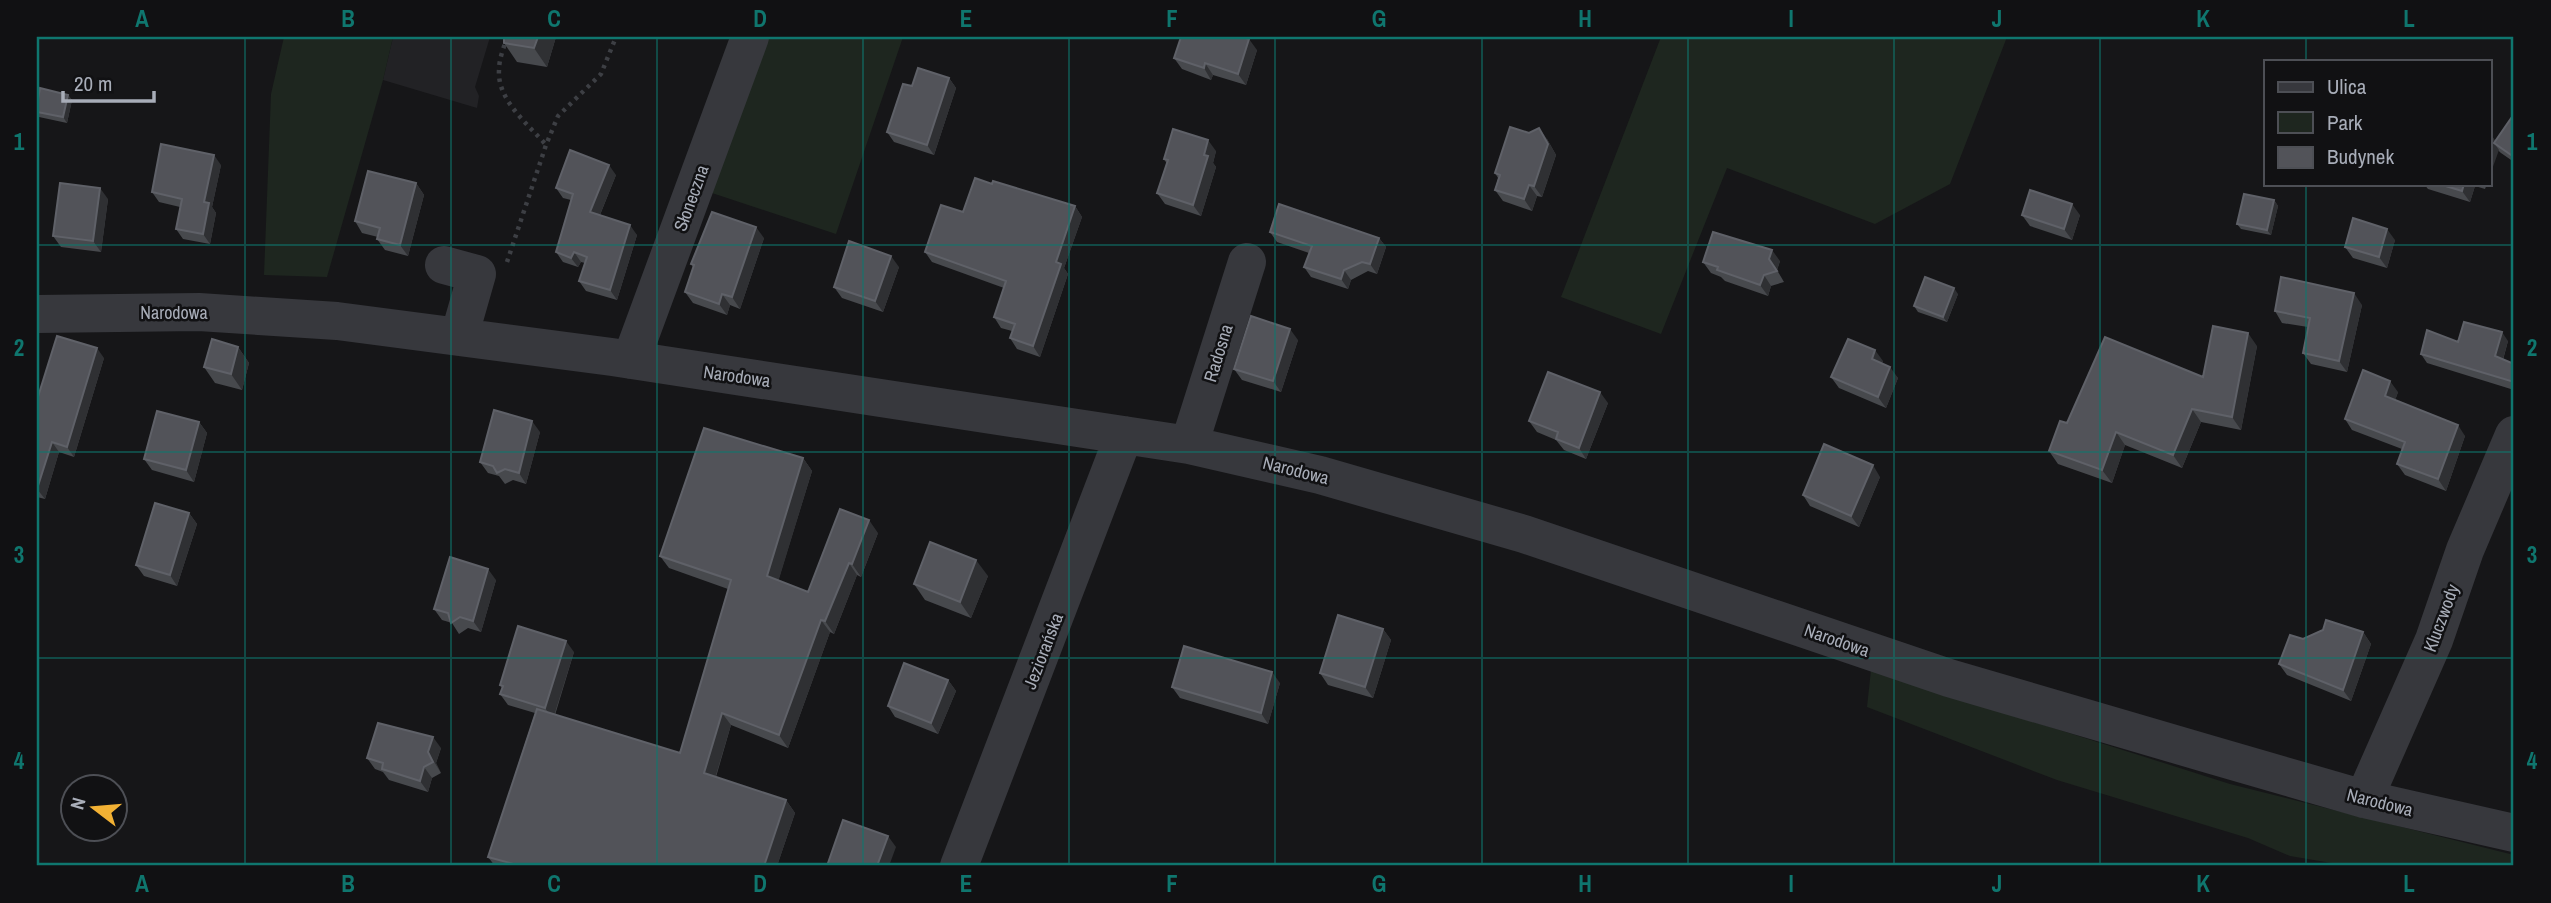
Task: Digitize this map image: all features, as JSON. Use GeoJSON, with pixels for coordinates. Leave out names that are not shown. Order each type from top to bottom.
{"type":"FeatureCollection","features":[{"type":"Feature","properties":{"kind":"street","name":"Słoneczna"},"geometry":{"type":"LineString","coordinates":[[631,360],[750,37]]}},
{"type":"Feature","properties":{"kind":"street","name":"Radosna"},"geometry":{"type":"LineString","coordinates":[[1189,445],[1247,262]]}},
{"type":"Feature","properties":{"kind":"street"},"geometry":{"type":"LineString","coordinates":[[444,265],[477,274],[459,337]]}},
{"type":"Feature","properties":{"kind":"street","name":"Narodowa"},"geometry":{"type":"LineString","coordinates":[[37,314],[199,312],[337,321],[631,360],[1189,445],[1320,475],[1524,534],[1948,678],[2364,799],[2514,832]]}},
{"type":"Feature","properties":{"kind":"street","name":"Jeziorańska"},"geometry":{"type":"LineString","coordinates":[[959,866],[1124,435]]}},
{"type":"Feature","properties":{"kind":"street","name":"Kluczwody"},"geometry":{"type":"LineString","coordinates":[[2364,799],[2434,640],[2465,550],[2514,435]]}},
{"type":"Feature","properties":{"kind":"path"},"geometry":{"type":"LineString","coordinates":[[508,37],[498,68],[500,85],[508,101],[546,145]]}},
{"type":"Feature","properties":{"kind":"path"},"geometry":{"type":"LineString","coordinates":[[505,270],[558,116],[601,74],[616,37]]}},
{"type":"Feature","properties":{"kind":"shaded area"},"geometry":{"type":"Polygon","coordinates":[[[393,37],[490,37],[475,87],[479,96],[477,108],[383,80],[393,37]]]}},
{"type":"Feature","properties":{"kind":"green space"},"geometry":{"type":"Polygon","coordinates":[[[284,37],[393,37],[327,277],[264,275],[271,94],[284,37]]]}},
{"type":"Feature","properties":{"kind":"green space"},"geometry":{"type":"Polygon","coordinates":[[[760,37],[903,37],[836,234],[703,190],[760,37]]]}},
{"type":"Feature","properties":{"kind":"green space"},"geometry":{"type":"Polygon","coordinates":[[[1661,37],[2007,37],[1950,184],[1875,224],[1727,168],[1661,334],[1561,297],[1661,37]]]}},
{"type":"Feature","properties":{"kind":"green space"},"geometry":{"type":"Polygon","coordinates":[[[1871,670],[2230,784],[2514,855],[2514,866],[2349,866],[2290,856],[2248,838],[2057,780],[1867,707],[1871,670]]]}},
{"type":"Feature","properties":{"kind":"building"},"geometry":{"type":"Polygon","coordinates":[[[504,37],[538,37],[534,48],[504,43],[504,37]]]}},
{"type":"Feature","properties":{"kind":"building"},"geometry":{"type":"Polygon","coordinates":[[[1181,37],[1249,39],[1238,74],[1205,63],[1204,68],[1174,58],[1181,37]]]}},
{"type":"Feature","properties":{"kind":"building"},"geometry":{"type":"Polygon","coordinates":[[[918,68],[949,78],[927,145],[887,132],[903,84],[912,86],[918,68]]]}},
{"type":"Feature","properties":{"kind":"building"},"geometry":{"type":"Polygon","coordinates":[[[40,88],[68,95],[63,117],[37,112],[40,88]]]}},
{"type":"Feature","properties":{"kind":"building"},"geometry":{"type":"Polygon","coordinates":[[[2514,114],[2514,157],[2494,143],[2514,114]]]}},
{"type":"Feature","properties":{"kind":"building"},"geometry":{"type":"Polygon","coordinates":[[[1510,127],[1529,133],[1539,128],[1548,144],[1534,186],[1529,185],[1524,199],[1495,190],[1500,175],[1495,173],[1510,127]]]}},
{"type":"Feature","properties":{"kind":"building"},"geometry":{"type":"Polygon","coordinates":[[[1173,129],[1208,140],[1204,155],[1208,156],[1193,205],[1157,193],[1168,160],[1164,159],[1173,129]]]}},
{"type":"Feature","properties":{"kind":"building"},"geometry":{"type":"Polygon","coordinates":[[[161,144],[214,155],[204,202],[209,203],[203,234],[176,229],[182,199],[152,192],[161,144]]]}},
{"type":"Feature","properties":{"kind":"building"},"geometry":{"type":"Polygon","coordinates":[[[570,150],[609,165],[590,212],[630,225],[610,290],[579,281],[587,257],[574,252],[571,258],[556,252],[573,194],[556,188],[570,150]]]}},
{"type":"Feature","properties":{"kind":"building"},"geometry":{"type":"Polygon","coordinates":[[[368,171],[416,183],[400,245],[377,239],[380,228],[355,221],[368,171]]]}},
{"type":"Feature","properties":{"kind":"building"},"geometry":{"type":"Polygon","coordinates":[[[975,178],[1075,206],[1056,262],[1061,264],[1033,346],[1010,338],[1015,324],[994,317],[1006,281],[925,252],[941,205],[963,212],[975,178]]]}},
{"type":"Feature","properties":{"kind":"building"},"geometry":{"type":"Polygon","coordinates":[[[60,183],[100,188],[93,241],[53,236],[60,183]]]}},
{"type":"Feature","properties":{"kind":"building"},"geometry":{"type":"Polygon","coordinates":[[[2446,186],[2463,186],[2462,191],[2446,186]]]}},
{"type":"Feature","properties":{"kind":"building"},"geometry":{"type":"Polygon","coordinates":[[[2030,190],[2072,204],[2064,229],[2022,215],[2030,190]]]}},
{"type":"Feature","properties":{"kind":"building"},"geometry":{"type":"Polygon","coordinates":[[[2244,194],[2274,200],[2267,230],[2237,224],[2244,194]]]}},
{"type":"Feature","properties":{"kind":"building"},"geometry":{"type":"Polygon","coordinates":[[[1279,204],[1379,238],[1370,264],[1362,262],[1344,270],[1341,279],[1304,267],[1312,246],[1270,232],[1279,204]]]}},
{"type":"Feature","properties":{"kind":"building"},"geometry":{"type":"Polygon","coordinates":[[[712,212],[756,227],[732,297],[722,294],[719,304],[685,292],[694,265],[691,264],[712,212]]]}},
{"type":"Feature","properties":{"kind":"building"},"geometry":{"type":"Polygon","coordinates":[[[2353,218],[2387,229],[2379,257],[2345,247],[2353,218]]]}},
{"type":"Feature","properties":{"kind":"building"},"geometry":{"type":"Polygon","coordinates":[[[1713,232],[1772,250],[1769,259],[1777,271],[1764,275],[1760,285],[1717,270],[1718,267],[1703,262],[1713,232]]]}},
{"type":"Feature","properties":{"kind":"building"},"geometry":{"type":"Polygon","coordinates":[[[849,241],[891,256],[875,301],[834,287],[849,241]]]}},
{"type":"Feature","properties":{"kind":"building"},"geometry":{"type":"Polygon","coordinates":[[[1925,277],[1954,288],[1943,317],[1914,306],[1925,277]]]}},
{"type":"Feature","properties":{"kind":"building"},"geometry":{"type":"Polygon","coordinates":[[[2281,277],[2354,293],[2339,361],[2303,353],[2310,318],[2275,311],[2281,277]]]}},
{"type":"Feature","properties":{"kind":"building"},"geometry":{"type":"Polygon","coordinates":[[[1251,316],[1290,329],[1273,381],[1234,369],[1251,316]]]}},
{"type":"Feature","properties":{"kind":"building"},"geometry":{"type":"Polygon","coordinates":[[[2464,322],[2502,332],[2495,356],[2514,364],[2514,382],[2421,354],[2427,330],[2458,342],[2464,322]]]}},
{"type":"Feature","properties":{"kind":"building"},"geometry":{"type":"Polygon","coordinates":[[[2213,326],[2248,333],[2232,417],[2192,409],[2173,455],[2116,432],[2102,470],[2049,451],[2060,421],[2067,423],[2105,337],[2203,377],[2213,326]]]}},
{"type":"Feature","properties":{"kind":"building"},"geometry":{"type":"Polygon","coordinates":[[[57,336],[97,348],[67,447],[52,442],[37,489],[37,400],[57,336]]]}},
{"type":"Feature","properties":{"kind":"building"},"geometry":{"type":"Polygon","coordinates":[[[212,339],[238,347],[231,374],[204,367],[212,339]]]}},
{"type":"Feature","properties":{"kind":"building"},"geometry":{"type":"Polygon","coordinates":[[[1848,339],[1875,350],[1872,359],[1890,367],[1878,397],[1831,377],[1848,339]]]}},
{"type":"Feature","properties":{"kind":"building"},"geometry":{"type":"Polygon","coordinates":[[[2363,370],[2390,381],[2385,396],[2458,425],[2438,479],[2397,464],[2405,442],[2345,419],[2363,370]]]}},
{"type":"Feature","properties":{"kind":"building"},"geometry":{"type":"Polygon","coordinates":[[[1548,372],[1600,392],[1579,448],[1556,439],[1558,432],[1529,421],[1548,372]]]}},
{"type":"Feature","properties":{"kind":"building"},"geometry":{"type":"Polygon","coordinates":[[[494,410],[532,421],[519,473],[505,469],[497,473],[493,466],[480,462],[494,410]]]}},
{"type":"Feature","properties":{"kind":"building"},"geometry":{"type":"Polygon","coordinates":[[[157,411],[199,422],[186,470],[144,459],[157,411]]]}},
{"type":"Feature","properties":{"kind":"building"},"geometry":{"type":"Polygon","coordinates":[[[704,428],[803,458],[767,576],[808,592],[840,509],[869,520],[825,621],[821,620],[779,735],[722,713],[704,773],[786,800],[764,866],[521,866],[488,857],[537,709],[680,753],[731,580],[660,556],[704,428]]]}},
{"type":"Feature","properties":{"kind":"building"},"geometry":{"type":"Polygon","coordinates":[[[1824,444],[1873,465],[1851,516],[1803,495],[1824,444]]]}},
{"type":"Feature","properties":{"kind":"building"},"geometry":{"type":"Polygon","coordinates":[[[155,503],[189,513],[170,575],[136,565],[155,503]]]}},
{"type":"Feature","properties":{"kind":"building"},"geometry":{"type":"Polygon","coordinates":[[[930,542],[976,560],[960,602],[914,584],[930,542]]]}},
{"type":"Feature","properties":{"kind":"building"},"geometry":{"type":"Polygon","coordinates":[[[450,557],[488,569],[473,621],[460,617],[451,623],[448,613],[434,609],[450,557]]]}},
{"type":"Feature","properties":{"kind":"building"},"geometry":{"type":"Polygon","coordinates":[[[1338,615],[1383,629],[1365,687],[1320,673],[1338,615]]]}},
{"type":"Feature","properties":{"kind":"building"},"geometry":{"type":"Polygon","coordinates":[[[2326,620],[2363,632],[2343,690],[2279,664],[2290,635],[2303,639],[2323,630],[2326,620]]]}},
{"type":"Feature","properties":{"kind":"building"},"geometry":{"type":"Polygon","coordinates":[[[518,626],[566,641],[545,708],[500,694],[503,686],[500,685],[518,626]]]}},
{"type":"Feature","properties":{"kind":"building"},"geometry":{"type":"Polygon","coordinates":[[[1184,646],[1272,672],[1261,713],[1172,687],[1184,646]]]}},
{"type":"Feature","properties":{"kind":"building"},"geometry":{"type":"Polygon","coordinates":[[[904,663],[948,680],[931,723],[888,706],[904,663]]]}},
{"type":"Feature","properties":{"kind":"building"},"geometry":{"type":"Polygon","coordinates":[[[378,723],[433,737],[428,752],[433,762],[424,767],[420,781],[382,769],[383,763],[367,758],[378,723]]]}},
{"type":"Feature","properties":{"kind":"building"},"geometry":{"type":"Polygon","coordinates":[[[843,820],[888,836],[877,866],[827,866],[843,820]]]}}]}
